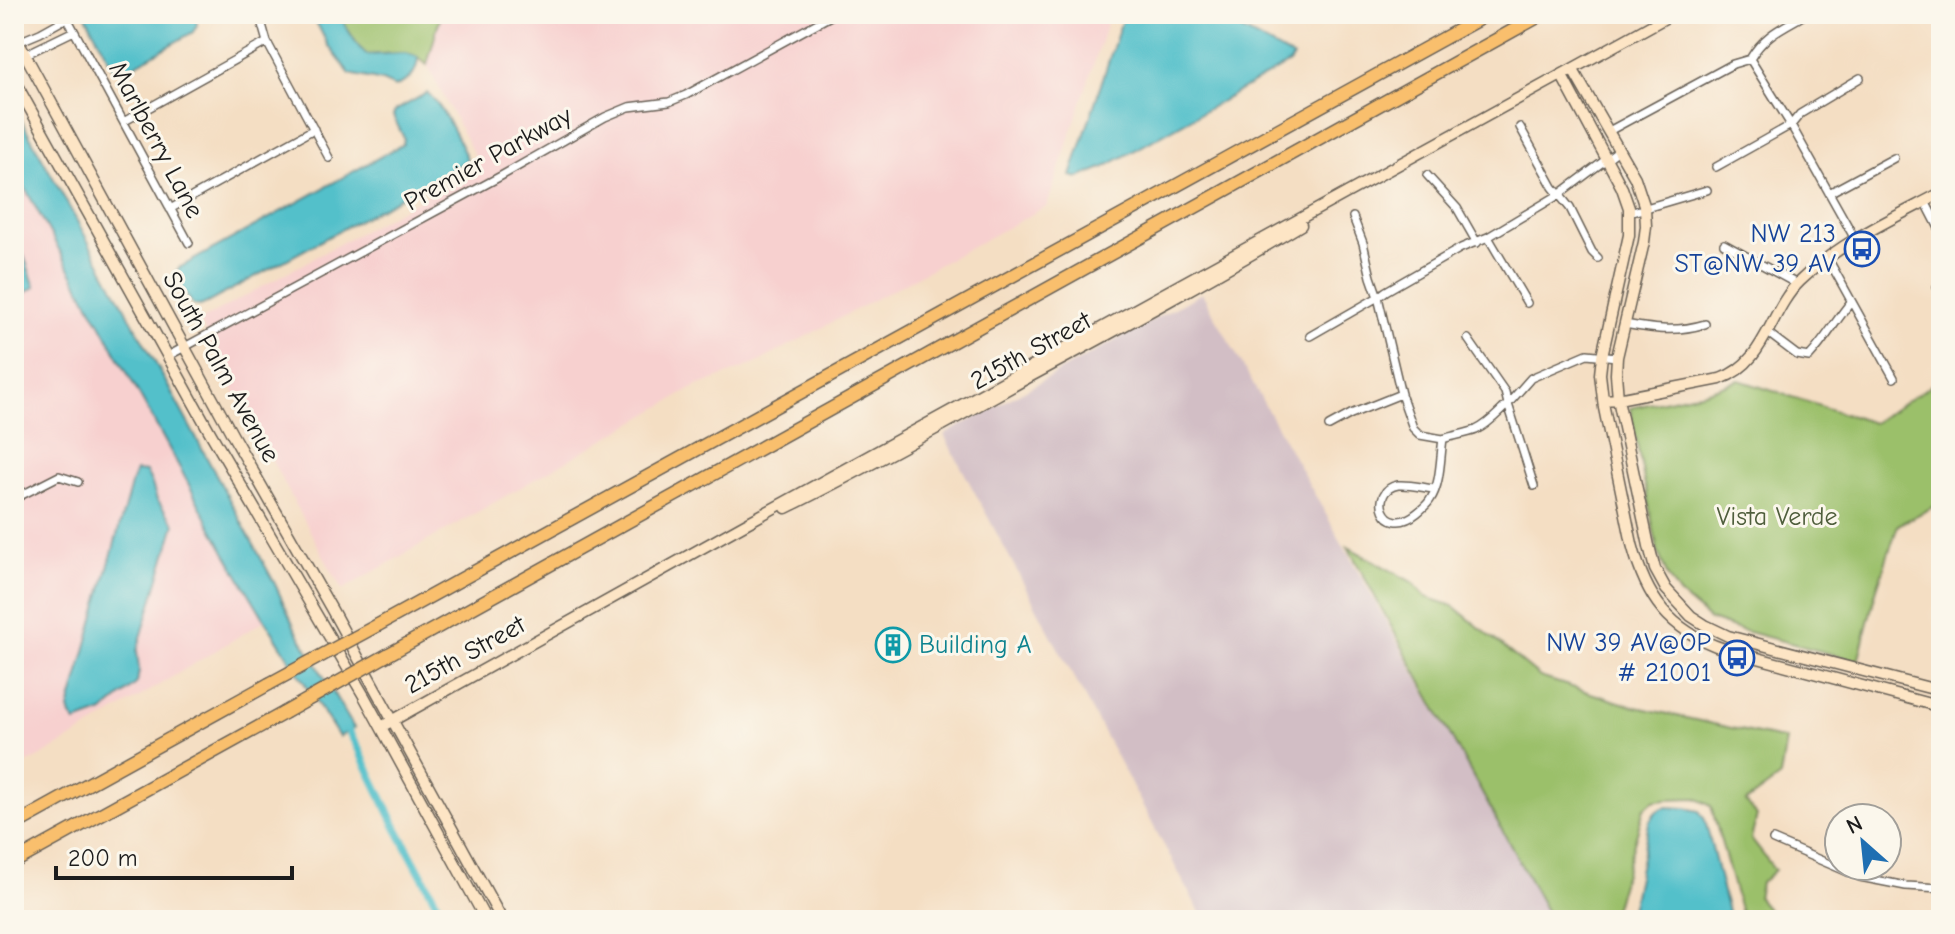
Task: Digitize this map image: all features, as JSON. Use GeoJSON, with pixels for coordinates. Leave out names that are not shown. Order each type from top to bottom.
{"type":"FeatureCollection","features":[{"type":"Feature","properties":{"kind":"highway"},"geometry":{"type":"LineString","coordinates":[[14,825],[1488,14]]}},
{"type":"Feature","properties":{"kind":"highway"},"geometry":{"type":"LineString","coordinates":[[14,862],[1543,14]]}},
{"type":"Feature","properties":{"kind":"street"},"geometry":{"type":"LineString","coordinates":[[259,14],[267,42],[329,158]]}},
{"type":"Feature","properties":{"kind":"street","name":"Premier Parkway"},"geometry":{"type":"LineString","coordinates":[[168,356],[605,117],[629,107],[669,102],[686,95],[834,14]]}},
{"type":"Feature","properties":{"kind":"street","name":"215th Street"},"geometry":{"type":"LineString","coordinates":[[381,727],[1672,14]]}},
{"type":"Feature","properties":{"kind":"street"},"geometry":{"type":"LineString","coordinates":[[1609,131],[1733,64],[1750,59],[1768,36],[1806,14]]}},
{"type":"Feature","properties":{"kind":"street"},"geometry":{"type":"LineString","coordinates":[[16,40],[40,33],[66,16]]}},
{"type":"Feature","properties":{"kind":"street","name":"Marlberry Lane"},"geometry":{"type":"LineString","coordinates":[[66,16],[189,243]]}},
{"type":"Feature","properties":{"kind":"street"},"geometry":{"type":"LineString","coordinates":[[14,60],[74,31]]}},
{"type":"Feature","properties":{"kind":"street","name":"South Palm Avenue"},"geometry":{"type":"LineString","coordinates":[[16,40],[502,920]]}},
{"type":"Feature","properties":{"kind":"street"},"geometry":{"type":"LineString","coordinates":[[125,121],[267,42]]}},
{"type":"Feature","properties":{"kind":"street"},"geometry":{"type":"LineString","coordinates":[[1750,59],[1855,239]]}},
{"type":"Feature","properties":{"kind":"street"},"geometry":{"type":"LineString","coordinates":[[1573,70],[1620,149],[1635,178],[1645,208],[1644,242],[1624,324],[1616,374],[1618,399],[1655,569],[1666,589],[1691,616],[1728,636],[1941,691]]}},
{"type":"Feature","properties":{"kind":"street"},"geometry":{"type":"LineString","coordinates":[[1562,76],[1627,200],[1629,235],[1600,374],[1632,544],[1652,595],[1668,617],[1701,641],[1941,707]]}},
{"type":"Feature","properties":{"kind":"street"},"geometry":{"type":"LineString","coordinates":[[1716,167],[1791,125],[1800,114],[1860,78]]}},
{"type":"Feature","properties":{"kind":"street","name":"South Palm Avenue"},"geometry":{"type":"LineString","coordinates":[[14,80],[211,434],[318,614],[486,920]]}},
{"type":"Feature","properties":{"kind":"street"},"geometry":{"type":"LineString","coordinates":[[1520,127],[1529,147],[1570,208],[1598,258]]}},
{"type":"Feature","properties":{"kind":"street"},"geometry":{"type":"LineString","coordinates":[[170,209],[314,129]]}},
{"type":"Feature","properties":{"kind":"street"},"geometry":{"type":"LineString","coordinates":[[1310,336],[1560,194],[1620,149]]}},
{"type":"Feature","properties":{"kind":"street"},"geometry":{"type":"LineString","coordinates":[[1829,193],[1894,158]]}},
{"type":"Feature","properties":{"kind":"street"},"geometry":{"type":"LineString","coordinates":[[1427,175],[1457,208],[1477,243]]}},
{"type":"Feature","properties":{"kind":"street"},"geometry":{"type":"LineString","coordinates":[[1629,213],[1707,190]]}},
{"type":"Feature","properties":{"kind":"street"},"geometry":{"type":"LineString","coordinates":[[1603,400],[1733,374],[1750,361],[1797,284],[1827,257],[1941,193]]}},
{"type":"Feature","properties":{"kind":"street"},"geometry":{"type":"LineString","coordinates":[[1925,201],[1941,232]]}},
{"type":"Feature","properties":{"kind":"street"},"geometry":{"type":"LineString","coordinates":[[1353,217],[1378,297],[1401,394],[1413,428],[1420,435],[1443,439],[1475,430],[1490,421],[1531,378],[1587,354],[1617,357]]}},
{"type":"Feature","properties":{"kind":"street"},"geometry":{"type":"LineString","coordinates":[[1488,237],[1527,303]]}},
{"type":"Feature","properties":{"kind":"street"},"geometry":{"type":"LineString","coordinates":[[1724,244],[1797,284]]}},
{"type":"Feature","properties":{"kind":"street"},"geometry":{"type":"LineString","coordinates":[[1827,257],[1894,378]]}},
{"type":"Feature","properties":{"kind":"street"},"geometry":{"type":"LineString","coordinates":[[1941,279],[1937,287],[1941,295]]}},
{"type":"Feature","properties":{"kind":"street"},"geometry":{"type":"LineString","coordinates":[[1768,333],[1797,355],[1809,357],[1851,302]]}},
{"type":"Feature","properties":{"kind":"street"},"geometry":{"type":"LineString","coordinates":[[1624,324],[1666,330],[1705,324]]}},
{"type":"Feature","properties":{"kind":"street"},"geometry":{"type":"LineString","coordinates":[[1468,339],[1505,392],[1534,486]]}},
{"type":"Feature","properties":{"kind":"street"},"geometry":{"type":"LineString","coordinates":[[1329,426],[1401,394]]}},
{"type":"Feature","properties":{"kind":"street"},"geometry":{"type":"LineString","coordinates":[[1435,489],[1393,487],[1386,492],[1382,502],[1383,512],[1390,520],[1402,522],[1430,502],[1435,489],[1443,439]]}},
{"type":"Feature","properties":{"kind":"street"},"geometry":{"type":"LineString","coordinates":[[14,499],[59,476],[78,482]]}},
{"type":"Feature","properties":{"kind":"street"},"geometry":{"type":"LineString","coordinates":[[1773,840],[1860,877],[1906,886],[1941,888]]}},
{"type":"Feature","properties":{"kind":"shaded area"},"geometry":{"type":"Polygon","coordinates":[[[441,14],[1110,14],[1047,206],[757,363],[695,387],[342,590],[221,367],[200,321],[480,166],[427,65],[441,14]]]}},
{"type":"Feature","properties":{"kind":"shaded area"},"geometry":{"type":"Polygon","coordinates":[[[14,168],[264,621],[14,771],[14,168]]]}},
{"type":"Feature","properties":{"kind":"shaded area"},"geometry":{"type":"Polygon","coordinates":[[[1202,293],[1553,920],[1204,920],[944,435],[1202,293]]]}},
{"type":"Feature","properties":{"kind":"green space"},"geometry":{"type":"Polygon","coordinates":[[[338,14],[441,14],[427,65],[406,54],[367,55],[338,14]]]}},
{"type":"Feature","properties":{"kind":"green space","name":"Vista Verde"},"geometry":{"type":"Polygon","coordinates":[[[1739,380],[1873,423],[1936,382],[1941,391],[1941,503],[1898,525],[1876,591],[1858,661],[1710,620],[1679,594],[1668,577],[1658,552],[1630,408],[1705,392],[1739,380]]]}},
{"type":"Feature","properties":{"kind":"green space"},"geometry":{"type":"Polygon","coordinates":[[[1348,547],[1412,582],[1426,597],[1453,606],[1540,677],[1632,706],[1786,740],[1780,777],[1746,802],[1757,816],[1751,839],[1775,870],[1761,883],[1758,898],[1777,920],[1743,920],[1711,806],[1696,798],[1653,801],[1644,809],[1611,920],[1551,920],[1348,547]]]}},
{"type":"Feature","properties":{"kind":"water"},"geometry":{"type":"Polygon","coordinates":[[[85,14],[196,14],[197,25],[193,32],[133,66],[113,68],[85,14]]]}},
{"type":"Feature","properties":{"kind":"water"},"geometry":{"type":"Polygon","coordinates":[[[312,14],[338,14],[367,55],[406,53],[418,57],[414,72],[395,87],[350,74],[328,45],[312,14]]]}},
{"type":"Feature","properties":{"kind":"water"},"geometry":{"type":"Polygon","coordinates":[[[1124,14],[1216,14],[1293,57],[1289,63],[1105,167],[1079,178],[1071,176],[1124,14]]]}},
{"type":"Feature","properties":{"kind":"water"},"geometry":{"type":"Polygon","coordinates":[[[427,93],[449,122],[467,158],[465,162],[207,303],[193,305],[175,273],[179,268],[403,144],[404,138],[393,116],[395,111],[427,93]]]}},
{"type":"Feature","properties":{"kind":"water"},"geometry":{"type":"Polygon","coordinates":[[[14,107],[275,584],[295,628],[354,728],[339,737],[222,547],[14,168],[14,107]]]}},
{"type":"Feature","properties":{"kind":"water"},"geometry":{"type":"Polygon","coordinates":[[[14,245],[20,245],[35,287],[14,299],[14,245]]]}},
{"type":"Feature","properties":{"kind":"water"},"geometry":{"type":"Polygon","coordinates":[[[136,471],[146,472],[157,500],[175,524],[137,651],[137,683],[103,712],[76,722],[69,709],[136,471]]]}},
{"type":"Feature","properties":{"kind":"water"},"geometry":{"type":"Polygon","coordinates":[[[1666,807],[1699,811],[1705,820],[1730,920],[1629,920],[1649,823],[1656,812],[1666,807]]]}},
{"type":"Feature","properties":{"kind":"waterway"},"geometry":{"type":"LineString","coordinates":[[343,722],[446,920]]}},
{"type":"Feature","properties":{"kind":"place","name":"NW 213 ST@NW 39 AV"},"geometry":{"type":"Point","coordinates":[1862,249]}},
{"type":"Feature","properties":{"kind":"place","name":"Building A"},"geometry":{"type":"Point","coordinates":[893,645]}},
{"type":"Feature","properties":{"kind":"place","name":"NW 39 AV@OP # 21001"},"geometry":{"type":"Point","coordinates":[1737,658]}}]}
